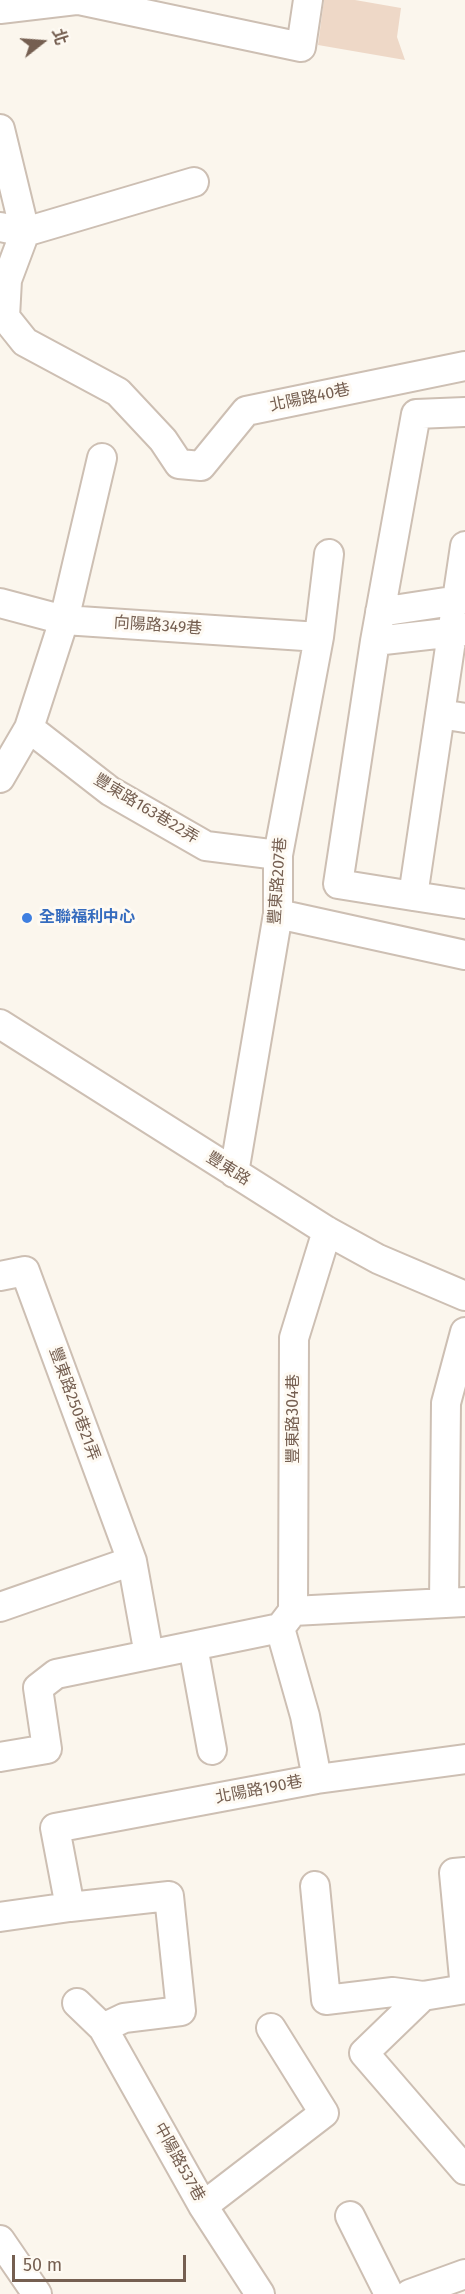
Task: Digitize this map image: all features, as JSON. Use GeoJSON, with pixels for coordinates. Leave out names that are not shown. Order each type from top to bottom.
{"type":"FeatureCollection","features":[{"type":"Feature","properties":{"kind":"street"},"geometry":{"type":"LineString","coordinates":[[0,9],[77,0],[301,47],[308,0]]}},
{"type":"Feature","properties":{"kind":"street"},"geometry":{"type":"LineString","coordinates":[[0,129],[13,229],[194,182]]}},
{"type":"Feature","properties":{"kind":"street","name":"北陽路40巷"},"geometry":{"type":"LineString","coordinates":[[13,229],[5,317],[26,342],[118,392],[163,440],[179,464],[201,466],[246,411],[465,366]]}},
{"type":"Feature","properties":{"kind":"street"},"geometry":{"type":"LineString","coordinates":[[465,412],[416,414],[375,641],[338,884],[465,904]]}},
{"type":"Feature","properties":{"kind":"street"},"geometry":{"type":"LineString","coordinates":[[0,778],[29,728],[64,620],[102,458]]}},
{"type":"Feature","properties":{"kind":"street"},"geometry":{"type":"LineString","coordinates":[[413,896],[452,716],[465,546]]}},
{"type":"Feature","properties":{"kind":"street","name":"豐東路207巷"},"geometry":{"type":"LineString","coordinates":[[234,1173],[278,914],[278,855],[318,637],[329,554]]}},
{"type":"Feature","properties":{"kind":"street"},"geometry":{"type":"LineString","coordinates":[[380,612],[461,600]]}},
{"type":"Feature","properties":{"kind":"street","name":"向陽路349巷"},"geometry":{"type":"LineString","coordinates":[[0,603],[64,620],[318,637]]}},
{"type":"Feature","properties":{"kind":"street"},"geometry":{"type":"LineString","coordinates":[[375,641],[458,632]]}},
{"type":"Feature","properties":{"kind":"street","name":"豐東路163巷22弄"},"geometry":{"type":"LineString","coordinates":[[29,728],[110,791],[206,846],[278,855]]}},
{"type":"Feature","properties":{"kind":"street"},"geometry":{"type":"LineString","coordinates":[[278,914],[465,955]]}},
{"type":"Feature","properties":{"kind":"street","name":"豐東路"},"geometry":{"type":"LineString","coordinates":[[0,1024],[327,1231],[378,1259],[465,1296]]}},
{"type":"Feature","properties":{"kind":"street","name":"豐東路304巷"},"geometry":{"type":"LineString","coordinates":[[317,1779],[287,1620],[294,1338],[327,1231]]}},
{"type":"Feature","properties":{"kind":"street","name":"豐東路250巷21弄"},"geometry":{"type":"LineString","coordinates":[[0,1276],[25,1271],[132,1561]]}},
{"type":"Feature","properties":{"kind":"street"},"geometry":{"type":"LineString","coordinates":[[0,1757],[47,1749],[38,1688],[56,1674],[193,1646],[287,1620],[454,1602],[446,1403],[465,1332]]}},
{"type":"Feature","properties":{"kind":"street"},"geometry":{"type":"LineString","coordinates":[[1,1606],[132,1561],[149,1655]]}},
{"type":"Feature","properties":{"kind":"street"},"geometry":{"type":"LineString","coordinates":[[193,1646],[212,1750]]}},
{"type":"Feature","properties":{"kind":"street","name":"北陽路190巷"},"geometry":{"type":"LineString","coordinates":[[70,1907],[55,1828],[317,1779],[465,1759]]}},
{"type":"Feature","properties":{"kind":"street"},"geometry":{"type":"LineString","coordinates":[[315,1886],[326,2000],[393,1992],[423,1996],[465,1989],[454,1873],[465,1872]]}},
{"type":"Feature","properties":{"kind":"street"},"geometry":{"type":"LineString","coordinates":[[0,1917],[169,1896],[181,2011],[124,2018],[103,2028]]}},
{"type":"Feature","properties":{"kind":"street"},"geometry":{"type":"LineString","coordinates":[[423,1996],[364,2053],[465,2170]]}},
{"type":"Feature","properties":{"kind":"street","name":"中陽路537巷"},"geometry":{"type":"LineString","coordinates":[[77,2003],[103,2028],[203,2206],[260,2294]]}},
{"type":"Feature","properties":{"kind":"street"},"geometry":{"type":"LineString","coordinates":[[203,2206],[324,2113],[271,2028]]}},
{"type":"Feature","properties":{"kind":"street"},"geometry":{"type":"LineString","coordinates":[[350,2216],[389,2294]]}},
{"type":"Feature","properties":{"kind":"street"},"geometry":{"type":"LineString","coordinates":[[0,2240],[38,2294]]}},
{"type":"Feature","properties":{"kind":"street"},"geometry":{"type":"LineString","coordinates":[[422,2292],[465,2274]]}},
{"type":"Feature","properties":{"kind":"building"},"geometry":{"type":"Polygon","coordinates":[[[324,0],[355,0],[401,8],[397,37],[405,60],[318,45],[324,0]]]}},
{"type":"Feature","properties":{"kind":"place","name":"全聯福利中心"},"geometry":{"type":"Point","coordinates":[27,918]}}]}
